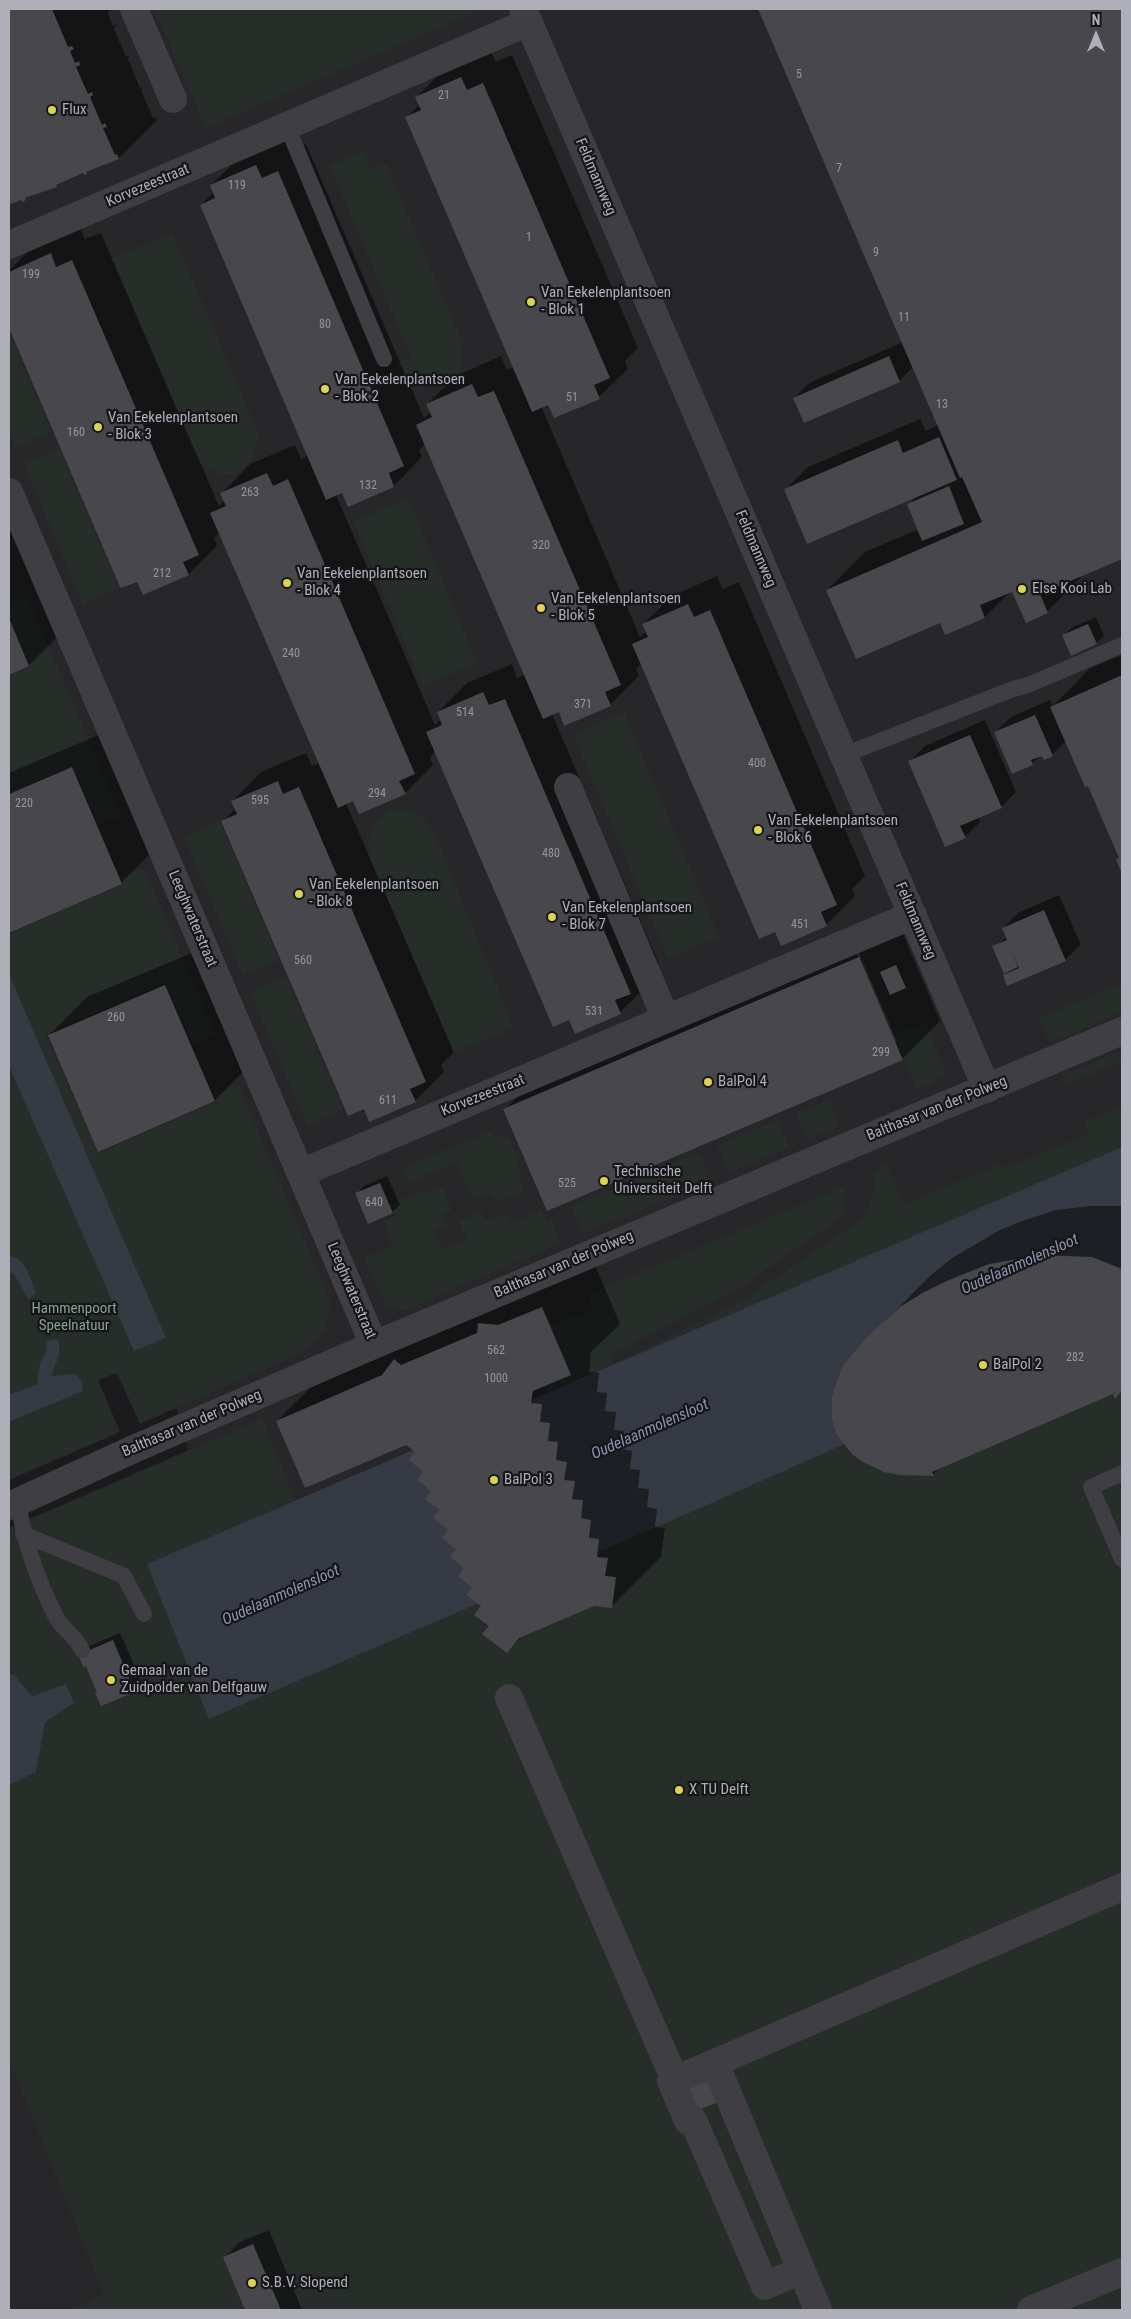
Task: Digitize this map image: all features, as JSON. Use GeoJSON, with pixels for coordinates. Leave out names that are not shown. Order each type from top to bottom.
{"type":"FeatureCollection","features":[{"type":"Feature","properties":{"kind":"street"},"geometry":{"type":"LineString","coordinates":[[134,9],[173,99]]}},
{"type":"Feature","properties":{"kind":"street","name":"Korvezeestraat"},"geometry":{"type":"LineString","coordinates":[[9,246],[287,126],[526,15]]}},
{"type":"Feature","properties":{"kind":"street","name":"Feldmannweg"},"geometry":{"type":"LineString","coordinates":[[526,15],[987,1089]]}},
{"type":"Feature","properties":{"kind":"street","name":"Leeghwaterstraat"},"geometry":{"type":"LineString","coordinates":[[9,492],[374,1345]]}},
{"type":"Feature","properties":{"kind":"street"},"geometry":{"type":"LineString","coordinates":[[568,787],[666,1019]]}},
{"type":"Feature","properties":{"kind":"street","name":"Korvezeestraat"},"geometry":{"type":"LineString","coordinates":[[301,1174],[913,915]]}},
{"type":"Feature","properties":{"kind":"street","name":"Balthasar van der Polweg"},"geometry":{"type":"LineString","coordinates":[[13,1504],[136,1448],[374,1345],[825,1154],[987,1089],[1122,1031]]}},
{"type":"Feature","properties":{"kind":"street"},"geometry":{"type":"LineString","coordinates":[[509,1698],[674,2080]]}},
{"type":"Feature","properties":{"kind":"street"},"geometry":{"type":"LineString","coordinates":[[801,2270],[765,2286],[693,2120],[688,2122],[671,2081],[1122,1887]]}},
{"type":"Feature","properties":{"kind":"street"},"geometry":{"type":"LineString","coordinates":[[715,2063],[818,2310]]}},
{"type":"Feature","properties":{"kind":"street"},"geometry":{"type":"LineString","coordinates":[[1031,2310],[1122,2272]]}},
{"type":"Feature","properties":{"kind":"lane"},"geometry":{"type":"LineString","coordinates":[[287,126],[384,359]]}},
{"type":"Feature","properties":{"kind":"lane"},"geometry":{"type":"LineString","coordinates":[[844,755],[1013,689],[1028,686],[1122,645]]}},
{"type":"Feature","properties":{"kind":"lane"},"geometry":{"type":"LineString","coordinates":[[1122,1473],[1091,1486],[1122,1559]]}},
{"type":"Feature","properties":{"kind":"lane"},"geometry":{"type":"LineString","coordinates":[[13,1504],[57,1618],[79,1643],[82,1650]]}},
{"type":"Feature","properties":{"kind":"lane"},"geometry":{"type":"LineString","coordinates":[[23,1534],[124,1576],[144,1614]]}},
{"type":"Feature","properties":{"kind":"shaded area","name":"Technische Universiteit Delft"},"geometry":{"type":"Polygon","coordinates":[[[9,9],[1122,9],[1122,2310],[9,2310],[9,1541],[193,1470],[162,1355],[9,1006],[9,9]]]}},
{"type":"Feature","properties":{"kind":"green space"},"geometry":{"type":"Polygon","coordinates":[[[154,9],[484,9],[206,128],[154,9]]]}},
{"type":"Feature","properties":{"kind":"green space"},"geometry":{"type":"Polygon","coordinates":[[[363,151],[371,169],[386,164],[463,344],[461,367],[455,377],[447,383],[438,386],[420,384],[404,372],[398,363],[411,357],[330,166],[363,151]]]}},
{"type":"Feature","properties":{"kind":"green space"},"geometry":{"type":"Polygon","coordinates":[[[172,233],[258,432],[257,446],[246,466],[238,472],[228,475],[207,468],[196,459],[111,259],[172,233]]]}},
{"type":"Feature","properties":{"kind":"green space"},"geometry":{"type":"Polygon","coordinates":[[[9,332],[51,432],[16,448],[9,431],[9,332]]]}},
{"type":"Feature","properties":{"kind":"green space"},"geometry":{"type":"Polygon","coordinates":[[[59,448],[119,588],[83,605],[24,464],[59,448]]]}},
{"type":"Feature","properties":{"kind":"green space"},"geometry":{"type":"Polygon","coordinates":[[[408,498],[477,663],[423,686],[353,521],[408,498]]]}},
{"type":"Feature","properties":{"kind":"green space"},"geometry":{"type":"Polygon","coordinates":[[[27,596],[121,816],[98,824],[73,766],[9,793],[9,676],[30,667],[9,616],[9,603],[27,596]]]}},
{"type":"Feature","properties":{"kind":"green space"},"geometry":{"type":"Polygon","coordinates":[[[624,712],[719,937],[668,958],[573,734],[624,712]]]}},
{"type":"Feature","properties":{"kind":"green space"},"geometry":{"type":"Polygon","coordinates":[[[390,809],[407,809],[424,818],[440,847],[514,1028],[453,1053],[368,854],[372,828],[378,819],[390,809]]]}},
{"type":"Feature","properties":{"kind":"green space"},"geometry":{"type":"Polygon","coordinates":[[[220,821],[279,960],[243,975],[184,837],[220,821]]]}},
{"type":"Feature","properties":{"kind":"green space","name":"Hammenpoort Speelnatuur"},"geometry":{"type":"Polygon","coordinates":[[[144,868],[216,1035],[193,1045],[165,982],[45,1034],[98,1153],[218,1102],[215,1096],[238,1084],[329,1298],[329,1315],[320,1336],[301,1353],[140,1424],[117,1373],[98,1380],[120,1432],[9,1480],[9,1422],[83,1391],[9,1415],[9,1006],[157,1342],[166,1338],[9,974],[9,934],[123,884],[120,877],[144,868]]]}},
{"type":"Feature","properties":{"kind":"green space"},"geometry":{"type":"Polygon","coordinates":[[[286,977],[343,1109],[308,1126],[250,992],[286,977]]]}},
{"type":"Feature","properties":{"kind":"green space"},"geometry":{"type":"Polygon","coordinates":[[[1122,983],[1122,1012],[1050,1043],[1039,1018],[1122,983]]]}},
{"type":"Feature","properties":{"kind":"green space"},"geometry":{"type":"Polygon","coordinates":[[[926,1023],[945,1071],[945,1076],[917,1091],[894,1035],[926,1023]]]}},
{"type":"Feature","properties":{"kind":"green space"},"geometry":{"type":"Polygon","coordinates":[[[1122,1050],[1122,1061],[1068,1084],[1064,1075],[1122,1050]]]}},
{"type":"Feature","properties":{"kind":"green space"},"geometry":{"type":"Polygon","coordinates":[[[829,1100],[840,1127],[807,1140],[796,1114],[829,1100]]]}},
{"type":"Feature","properties":{"kind":"green space"},"geometry":{"type":"Polygon","coordinates":[[[1122,1106],[1122,1147],[615,1363],[742,1301],[860,1221],[871,1200],[873,1175],[886,1164],[904,1204],[1001,1164],[1004,1168],[1089,1134],[1084,1122],[1122,1106]]]}},
{"type":"Feature","properties":{"kind":"green space"},"geometry":{"type":"Polygon","coordinates":[[[777,1120],[789,1148],[729,1173],[717,1145],[777,1120]]]}},
{"type":"Feature","properties":{"kind":"green space"},"geometry":{"type":"Polygon","coordinates":[[[491,1131],[493,1137],[501,1134],[503,1137],[508,1136],[519,1160],[516,1161],[522,1173],[518,1176],[524,1191],[495,1203],[490,1193],[473,1200],[457,1163],[409,1183],[402,1168],[491,1131]]]}},
{"type":"Feature","properties":{"kind":"green space"},"geometry":{"type":"Polygon","coordinates":[[[699,1153],[711,1181],[583,1234],[571,1206],[699,1153]]]}},
{"type":"Feature","properties":{"kind":"green space"},"geometry":{"type":"Polygon","coordinates":[[[442,1187],[452,1210],[442,1215],[446,1225],[434,1230],[442,1250],[467,1240],[459,1221],[481,1211],[486,1221],[507,1213],[511,1223],[541,1210],[547,1224],[552,1222],[561,1243],[404,1311],[386,1306],[364,1258],[392,1246],[383,1221],[396,1216],[391,1204],[424,1190],[426,1194],[442,1187]]]}},
{"type":"Feature","properties":{"kind":"green space"},"geometry":{"type":"Polygon","coordinates":[[[842,1187],[845,1202],[841,1217],[735,1291],[610,1355],[613,1364],[546,1392],[523,1338],[592,1309],[588,1294],[842,1187]]]}},
{"type":"Feature","properties":{"kind":"green space","name":"X TU Delft"},"geometry":{"type":"Polygon","coordinates":[[[1122,1321],[1122,2310],[73,2310],[104,2294],[9,2059],[9,1785],[36,1772],[45,1722],[32,1696],[13,1674],[9,1676],[9,1528],[254,1422],[261,1416],[295,1500],[148,1564],[210,1719],[696,1510],[1122,1321]]]}},
{"type":"Feature","properties":{"kind":"water"},"geometry":{"type":"Polygon","coordinates":[[[9,974],[166,1338],[134,1351],[9,1066],[9,974]]]}},
{"type":"Feature","properties":{"kind":"water","name":"Oudelaanmolensloot"},"geometry":{"type":"Polygon","coordinates":[[[1122,1147],[1122,1321],[696,1510],[209,1719],[147,1564],[1122,1147]]]}},
{"type":"Feature","properties":{"kind":"water"},"geometry":{"type":"Polygon","coordinates":[[[9,1256],[20,1260],[30,1276],[36,1294],[28,1299],[14,1274],[9,1271],[9,1256]]]}},
{"type":"Feature","properties":{"kind":"water"},"geometry":{"type":"Polygon","coordinates":[[[55,1339],[59,1341],[59,1356],[51,1376],[76,1374],[82,1382],[83,1391],[9,1422],[9,1395],[37,1384],[40,1363],[46,1352],[47,1341],[55,1339]]]}},
{"type":"Feature","properties":{"kind":"water"},"geometry":{"type":"Polygon","coordinates":[[[13,1674],[32,1696],[66,1684],[74,1703],[45,1722],[36,1772],[9,1785],[9,1676],[13,1674]]]}},
{"type":"Feature","properties":{"kind":"building","name":"Flux"},"geometry":{"type":"Polygon","coordinates":[[[9,9],[52,9],[68,47],[72,46],[74,49],[70,51],[75,63],[79,61],[80,65],[76,67],[88,94],[92,92],[93,95],[90,97],[102,125],[105,123],[107,127],[103,128],[115,155],[117,154],[119,159],[86,172],[87,174],[84,175],[83,173],[56,185],[57,187],[25,198],[26,200],[22,202],[21,200],[9,205],[9,9]]]}},
{"type":"Feature","properties":{"kind":"building"},"geometry":{"type":"Polygon","coordinates":[[[758,9],[1122,9],[1122,559],[1040,594],[1048,613],[1026,623],[1012,592],[980,605],[985,618],[945,635],[940,623],[856,659],[826,590],[982,522],[962,477],[960,478],[758,9]]]}},
{"type":"Feature","properties":{"kind":"building","name":"Van Eekelenplantsoen - Blok 1"},"geometry":{"type":"Polygon","coordinates":[[[461,77],[467,90],[483,83],[610,378],[594,385],[600,399],[554,418],[548,405],[532,412],[405,117],[421,110],[415,97],[461,77]]]}},
{"type":"Feature","properties":{"kind":"building","name":"Van Eekelenplantsoen - Blok 2"},"geometry":{"type":"Polygon","coordinates":[[[256,165],[262,178],[278,171],[404,466],[389,473],[394,487],[348,507],[342,493],[326,500],[200,205],[215,198],[210,185],[256,165]]]}},
{"type":"Feature","properties":{"kind":"building","name":"Van Eekelenplantsoen - Blok 3"},"geometry":{"type":"Polygon","coordinates":[[[51,253],[56,267],[72,260],[199,555],[183,562],[189,575],[143,595],[137,582],[120,587],[9,328],[9,272],[51,253]]]}},
{"type":"Feature","properties":{"kind":"building"},"geometry":{"type":"Polygon","coordinates":[[[889,356],[900,382],[804,423],[793,398],[889,356]]]}},
{"type":"Feature","properties":{"kind":"building","name":"Van Eekelenplantsoen - Blok 5"},"geometry":{"type":"Polygon","coordinates":[[[472,384],[478,397],[494,391],[621,685],[605,692],[611,706],[564,726],[559,712],[543,719],[416,425],[432,417],[426,404],[472,384]]]}},
{"type":"Feature","properties":{"kind":"building"},"geometry":{"type":"Polygon","coordinates":[[[939,437],[957,480],[807,544],[784,489],[898,440],[903,453],[939,437]]]}},
{"type":"Feature","properties":{"kind":"building","name":"Van Eekelenplantsoen - Blok 4"},"geometry":{"type":"Polygon","coordinates":[[[267,473],[273,486],[288,479],[415,774],[399,781],[406,794],[359,814],[353,801],[338,808],[210,513],[226,506],[220,493],[267,473]]]}},
{"type":"Feature","properties":{"kind":"building"},"geometry":{"type":"Polygon","coordinates":[[[949,486],[964,524],[922,541],[907,504],[949,486]]]}},
{"type":"Feature","properties":{"kind":"building","name":"Van Eekelenplantsoen - Blok 6"},"geometry":{"type":"Polygon","coordinates":[[[688,604],[694,617],[710,610],[837,905],[821,912],[827,926],[781,946],[775,932],[759,939],[632,644],[648,637],[642,624],[688,604]]]}},
{"type":"Feature","properties":{"kind":"building"},"geometry":{"type":"Polygon","coordinates":[[[9,618],[29,666],[9,675],[9,618]]]}},
{"type":"Feature","properties":{"kind":"building"},"geometry":{"type":"Polygon","coordinates":[[[1088,624],[1097,644],[1071,656],[1062,635],[1088,624]]]}},
{"type":"Feature","properties":{"kind":"building"},"geometry":{"type":"Polygon","coordinates":[[[1122,675],[1122,874],[1116,859],[1119,858],[1088,786],[1085,787],[1050,707],[1122,675]]]}},
{"type":"Feature","properties":{"kind":"building","name":"Van Eekelenplantsoen - Blok 7"},"geometry":{"type":"Polygon","coordinates":[[[483,692],[489,705],[505,699],[631,994],[615,1000],[621,1014],[575,1034],[569,1020],[553,1027],[426,732],[442,725],[437,712],[483,692]]]}},
{"type":"Feature","properties":{"kind":"building"},"geometry":{"type":"Polygon","coordinates":[[[1035,715],[1053,756],[1044,760],[1042,756],[1031,760],[1033,765],[1012,774],[994,732],[1035,715]]]}},
{"type":"Feature","properties":{"kind":"building"},"geometry":{"type":"Polygon","coordinates":[[[970,735],[1002,808],[960,826],[966,838],[945,847],[908,761],[970,735]]]}},
{"type":"Feature","properties":{"kind":"building"},"geometry":{"type":"Polygon","coordinates":[[[72,767],[122,884],[9,933],[9,794],[72,767]]]}},
{"type":"Feature","properties":{"kind":"building","name":"Van Eekelenplantsoen - Blok 8"},"geometry":{"type":"Polygon","coordinates":[[[278,781],[283,794],[299,787],[426,1082],[410,1089],[416,1102],[369,1122],[364,1109],[348,1116],[221,821],[237,814],[231,801],[278,781]]]}},
{"type":"Feature","properties":{"kind":"building"},"geometry":{"type":"Polygon","coordinates":[[[1044,910],[1066,961],[1007,986],[1003,975],[1019,968],[1012,951],[1018,967],[1004,974],[992,946],[1007,940],[1002,928],[1044,910]]]}},
{"type":"Feature","properties":{"kind":"building","name":"BalPol 4"},"geometry":{"type":"Polygon","coordinates":[[[859,957],[903,1060],[547,1211],[503,1109],[859,957]]]}},
{"type":"Feature","properties":{"kind":"building"},"geometry":{"type":"Polygon","coordinates":[[[896,965],[906,988],[890,995],[880,972],[896,965]]]}},
{"type":"Feature","properties":{"kind":"building"},"geometry":{"type":"Polygon","coordinates":[[[165,985],[215,1101],[98,1152],[48,1035],[165,985]]]}},
{"type":"Feature","properties":{"kind":"building"},"geometry":{"type":"Polygon","coordinates":[[[380,1183],[393,1213],[368,1224],[355,1193],[380,1183]]]}},
{"type":"Feature","properties":{"kind":"building","name":"BalPol 2"},"geometry":{"type":"Polygon","coordinates":[[[1040,1255],[1092,1257],[1122,1269],[1122,1390],[1115,1399],[1113,1394],[932,1472],[934,1476],[900,1475],[884,1472],[863,1462],[852,1454],[836,1433],[832,1419],[832,1397],[842,1367],[867,1337],[900,1307],[924,1292],[949,1280],[989,1264],[1040,1255]]]}},
{"type":"Feature","properties":{"kind":"building","name":"BalPol 3"},"geometry":{"type":"Polygon","coordinates":[[[542,1307],[571,1375],[533,1391],[531,1403],[542,1404],[540,1422],[550,1423],[548,1441],[558,1442],[556,1460],[567,1462],[564,1480],[575,1481],[572,1499],[583,1500],[581,1518],[591,1520],[589,1538],[599,1539],[597,1557],[608,1558],[605,1576],[616,1577],[612,1608],[594,1606],[519,1638],[507,1653],[482,1634],[489,1626],[474,1615],[481,1606],[466,1595],[472,1587],[458,1576],[464,1568],[450,1557],[456,1549],[442,1538],[448,1530],[433,1518],[439,1510],[425,1499],[431,1491],[417,1480],[423,1472],[409,1460],[415,1452],[406,1445],[305,1488],[276,1421],[382,1375],[394,1359],[401,1365],[477,1333],[478,1323],[498,1325],[542,1307]]]}},
{"type":"Feature","properties":{"kind":"building","name":"Gemaal van de Zuidpolder van Delfgauw"},"geometry":{"type":"Polygon","coordinates":[[[113,1640],[135,1692],[101,1706],[86,1666],[84,1668],[78,1655],[113,1640]]]}},
{"type":"Feature","properties":{"kind":"building"},"geometry":{"type":"Polygon","coordinates":[[[712,2074],[723,2100],[689,2114],[678,2088],[712,2074]]]}},
{"type":"Feature","properties":{"kind":"building","name":"S.B.V. Slopend"},"geometry":{"type":"Polygon","coordinates":[[[253,2244],[281,2310],[245,2310],[223,2257],[253,2244]]]}},
{"type":"Feature","properties":{"kind":"place","name":"Flux"},"geometry":{"type":"Point","coordinates":[52,110]}},
{"type":"Feature","properties":{"kind":"place","name":"Van Eekelenplantsoen - Blok 1"},"geometry":{"type":"Point","coordinates":[531,302]}},
{"type":"Feature","properties":{"kind":"place","name":"Van Eekelenplantsoen - Blok 2"},"geometry":{"type":"Point","coordinates":[325,389]}},
{"type":"Feature","properties":{"kind":"place","name":"Van Eekelenplantsoen - Blok 3"},"geometry":{"type":"Point","coordinates":[98,427]}},
{"type":"Feature","properties":{"kind":"place","name":"Van Eekelenplantsoen - Blok 4"},"geometry":{"type":"Point","coordinates":[287,583]}},
{"type":"Feature","properties":{"kind":"place","name":"Else Kooi Lab"},"geometry":{"type":"Point","coordinates":[1022,589]}},
{"type":"Feature","properties":{"kind":"place","name":"Van Eekelenplantsoen - Blok 5"},"geometry":{"type":"Point","coordinates":[541,608]}},
{"type":"Feature","properties":{"kind":"place","name":"Van Eekelenplantsoen - Blok 6"},"geometry":{"type":"Point","coordinates":[758,830]}},
{"type":"Feature","properties":{"kind":"place","name":"Van Eekelenplantsoen - Blok 8"},"geometry":{"type":"Point","coordinates":[299,894]}},
{"type":"Feature","properties":{"kind":"place","name":"Van Eekelenplantsoen - Blok 7"},"geometry":{"type":"Point","coordinates":[552,917]}},
{"type":"Feature","properties":{"kind":"place","name":"BalPol 4"},"geometry":{"type":"Point","coordinates":[708,1082]}},
{"type":"Feature","properties":{"kind":"place","name":"Technische Universiteit Delft"},"geometry":{"type":"Point","coordinates":[604,1181]}},
{"type":"Feature","properties":{"kind":"place","name":"BalPol 2"},"geometry":{"type":"Point","coordinates":[983,1365]}},
{"type":"Feature","properties":{"kind":"place","name":"BalPol 3"},"geometry":{"type":"Point","coordinates":[494,1480]}},
{"type":"Feature","properties":{"kind":"place","name":"Gemaal van de Zuidpolder van Delfgauw"},"geometry":{"type":"Point","coordinates":[111,1680]}},
{"type":"Feature","properties":{"kind":"place","name":"X TU Delft"},"geometry":{"type":"Point","coordinates":[679,1790]}},
{"type":"Feature","properties":{"kind":"place","name":"S.B.V. Slopend"},"geometry":{"type":"Point","coordinates":[252,2283]}}]}
